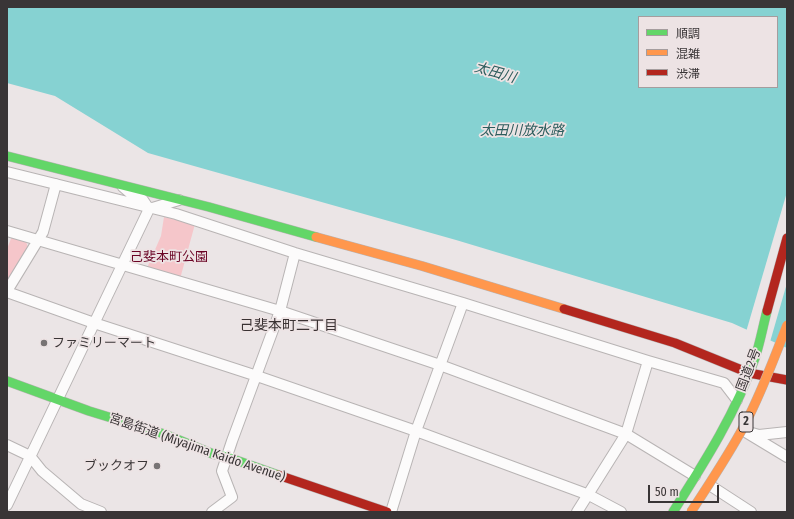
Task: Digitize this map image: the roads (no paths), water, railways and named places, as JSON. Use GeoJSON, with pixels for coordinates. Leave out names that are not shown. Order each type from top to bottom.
{"type":"FeatureCollection","features":[{"type":"Feature","properties":{"kind":"main road"},"geometry":{"type":"LineString","coordinates":[[7,156],[121,184],[422,266],[675,343],[749,373],[787,380]]}},
{"type":"Feature","properties":{"kind":"main road","name":"国道2号"},"geometry":{"type":"LineString","coordinates":[[673,512],[695,476],[737,400],[749,373],[755,357],[787,238]]}},
{"type":"Feature","properties":{"kind":"main road","name":"2"},"geometry":{"type":"LineString","coordinates":[[692,512],[729,454],[751,414],[772,366],[787,325]]}},
{"type":"Feature","properties":{"kind":"main road","name":"国道2号"},"geometry":{"type":"LineString","coordinates":[[692,512],[711,486],[744,431],[771,377],[781,365],[787,333]]}},
{"type":"Feature","properties":{"kind":"main road","name":"2"},"geometry":{"type":"LineString","coordinates":[[776,387],[781,365]]}},
{"type":"Feature","properties":{"kind":"main road","name":"宮島街道 (Miyajima Kaido Avenue)"},"geometry":{"type":"LineString","coordinates":[[7,381],[89,411],[164,434],[213,454],[227,457],[388,512]]}},
{"type":"Feature","properties":{"kind":"main road","name":"2"},"geometry":{"type":"LineString","coordinates":[[750,441],[759,425]]}},
{"type":"Feature","properties":{"kind":"main road"},"geometry":{"type":"LineString","coordinates":[[716,497],[723,485]]}},
{"type":"Feature","properties":{"kind":"street"},"geometry":{"type":"LineString","coordinates":[[7,172],[149,209],[176,214],[295,253],[724,383],[737,400]]}},
{"type":"Feature","properties":{"kind":"street"},"geometry":{"type":"LineString","coordinates":[[56,184],[43,232],[7,292],[94,323],[257,376],[416,431],[589,495],[621,512]]}},
{"type":"Feature","properties":{"kind":"street"},"geometry":{"type":"LineString","coordinates":[[121,184],[130,193],[144,200],[149,209]]}},
{"type":"Feature","properties":{"kind":"street"},"geometry":{"type":"LineString","coordinates":[[7,505],[149,209],[181,200]]}},
{"type":"Feature","properties":{"kind":"street"},"geometry":{"type":"LineString","coordinates":[[7,231],[280,311],[440,365],[626,434],[695,476]]}},
{"type":"Feature","properties":{"kind":"street"},"geometry":{"type":"LineString","coordinates":[[212,512],[232,497],[222,472],[280,311],[295,253]]}},
{"type":"Feature","properties":{"kind":"street"},"geometry":{"type":"LineString","coordinates":[[391,512],[416,431],[463,303]]}},
{"type":"Feature","properties":{"kind":"street"},"geometry":{"type":"LineString","coordinates":[[577,512],[626,434],[648,361]]}},
{"type":"Feature","properties":{"kind":"street"},"geometry":{"type":"LineString","coordinates":[[744,431],[759,436],[787,432]]}},
{"type":"Feature","properties":{"kind":"street"},"geometry":{"type":"LineString","coordinates":[[744,431],[787,457]]}},
{"type":"Feature","properties":{"kind":"street"},"geometry":{"type":"LineString","coordinates":[[7,445],[30,456],[42,471],[80,504],[101,512]]}},
{"type":"Feature","properties":{"kind":"street"},"geometry":{"type":"LineString","coordinates":[[711,486],[751,512]]}},
{"type":"Feature","properties":{"kind":"water","name":"太田川放水路"},"geometry":{"type":"Polygon","coordinates":[[[7,7],[787,7],[787,348],[732,323],[456,240],[148,153],[55,96],[7,83],[7,7]]]}},
{"type":"Feature","properties":{"kind":"place","name":"ファミリーマート"},"geometry":{"type":"Point","coordinates":[44,343]}},
{"type":"Feature","properties":{"kind":"place","name":"ブックオフ"},"geometry":{"type":"Point","coordinates":[157,466]}},
{"type":"Feature","properties":{"kind":"district","name":"己斐本町二丁目"},"geometry":{"type":"Point","coordinates":[289,326]}},
{"type":"Feature","properties":{"kind":"water label","name":"太田川"},"geometry":{"type":"Point","coordinates":[495,73]}},
{"type":"Feature","properties":{"kind":"park label","name":"己斐本町公園"},"geometry":{"type":"Point","coordinates":[169,257]}}]}
